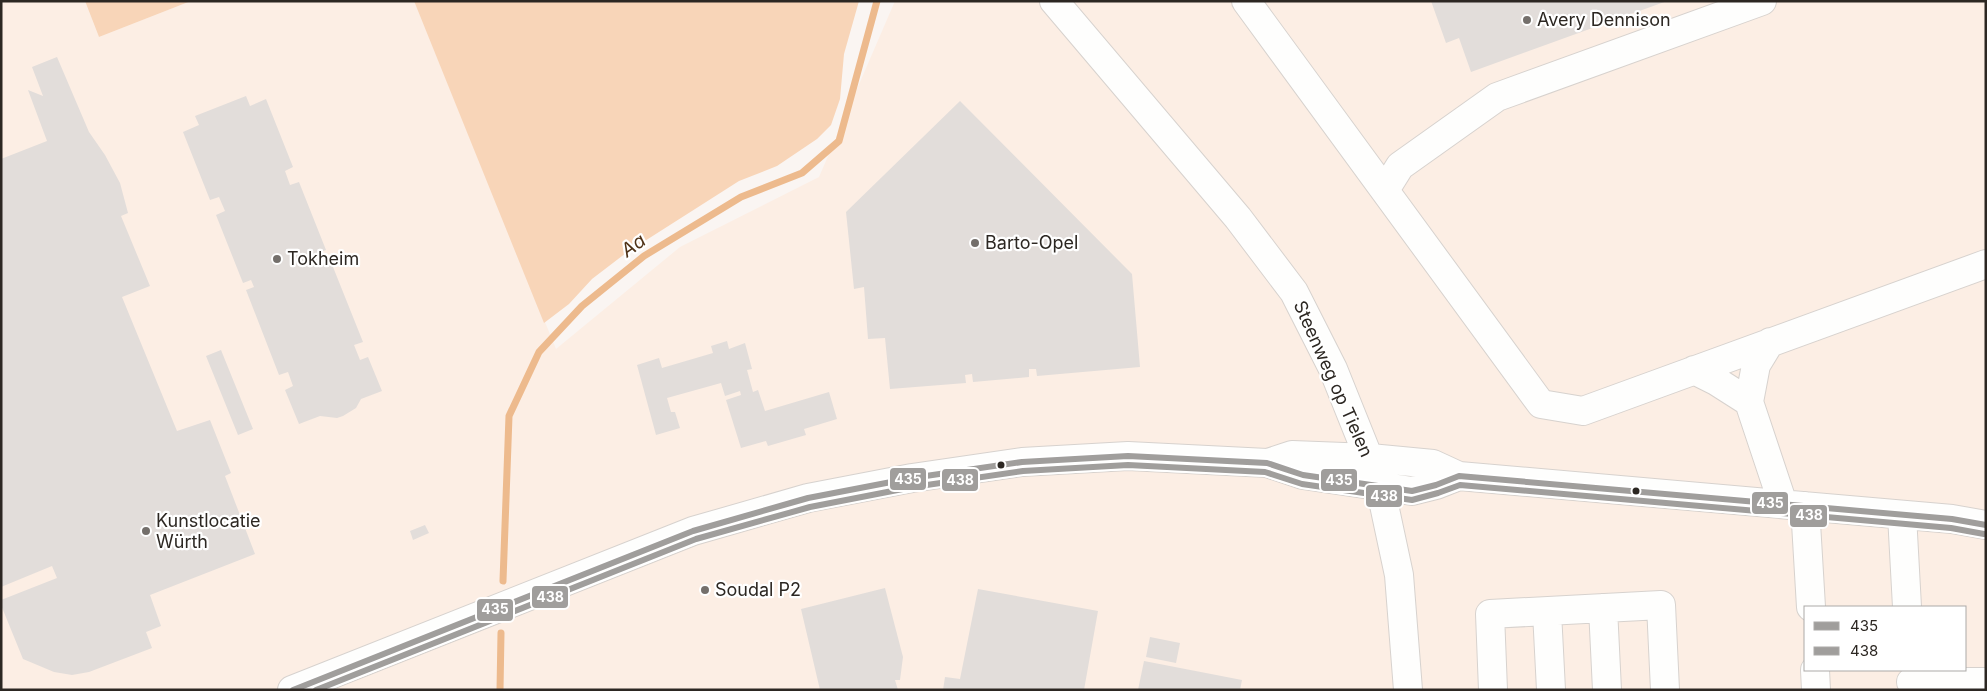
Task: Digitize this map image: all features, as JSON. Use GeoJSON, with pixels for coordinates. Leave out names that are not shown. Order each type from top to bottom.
{"type":"FeatureCollection","features":[{"type":"Feature","properties":{"kind":"street","name":"Steenweg op Tielen"},"geometry":{"type":"LineString","coordinates":[[1054,1],[1238,218],[1294,292],[1333,369],[1380,486],[1399,575],[1408,690]]}},
{"type":"Feature","properties":{"kind":"street"},"geometry":{"type":"LineString","coordinates":[[1246,1],[1541,404],[1583,411],[1986,264]]}},
{"type":"Feature","properties":{"kind":"street"},"geometry":{"type":"LineString","coordinates":[[1385,190],[1400,166],[1497,97],[1762,1]]}},
{"type":"Feature","properties":{"kind":"street"},"geometry":{"type":"LineString","coordinates":[[1749,402],[1756,365],[1770,342]]}},
{"type":"Feature","properties":{"kind":"street"},"geometry":{"type":"LineString","coordinates":[[1694,370],[1716,381],[1749,402],[1794,505],[1811,606]]}},
{"type":"Feature","properties":{"kind":"street"},"geometry":{"type":"LineString","coordinates":[[1266,463],[1292,455],[1370,458],[1432,464],[1459,476],[1902,514],[1952,519],[1986,525]]}},
{"type":"Feature","properties":{"kind":"street"},"geometry":{"type":"LineString","coordinates":[[292,690],[693,531],[808,498],[912,478],[1022,462],[1128,456],[1266,463],[1303,475],[1412,490],[1436,485],[1459,476]]}},
{"type":"Feature","properties":{"kind":"street"},"geometry":{"type":"LineString","coordinates":[[1902,514],[1907,606]]}},
{"type":"Feature","properties":{"kind":"street"},"geometry":{"type":"LineString","coordinates":[[1493,690],[1490,614],[1662,605],[1665,690]]}},
{"type":"Feature","properties":{"kind":"street"},"geometry":{"type":"LineString","coordinates":[[1603,608],[1607,690]]}},
{"type":"Feature","properties":{"kind":"street"},"geometry":{"type":"LineString","coordinates":[[1547,612],[1550,690]]}},
{"type":"Feature","properties":{"kind":"street"},"geometry":{"type":"LineString","coordinates":[[1815,671],[1816,690]]}},
{"type":"Feature","properties":{"kind":"street"},"geometry":{"type":"LineString","coordinates":[[1911,680],[1986,682]]}},
{"type":"Feature","properties":{"kind":"shaded area"},"geometry":{"type":"Polygon","coordinates":[[[1,1],[85,1],[99,37],[191,1],[414,1],[556,349],[680,247],[819,177],[895,1],[1986,1],[1986,690],[1,690],[1,1]]]}},
{"type":"Feature","properties":{"kind":"shaded area"},"geometry":{"type":"Polygon","coordinates":[[[85,1],[191,1],[99,37],[85,1]]]}},
{"type":"Feature","properties":{"kind":"shaded area"},"geometry":{"type":"Polygon","coordinates":[[[414,1],[859,1],[844,54],[840,99],[831,125],[817,139],[777,166],[739,181],[626,253],[592,279],[569,304],[544,323],[414,1]]]}},
{"type":"Feature","properties":{"kind":"building","name":"Avery Dennison"},"geometry":{"type":"Polygon","coordinates":[[[1431,1],[1667,1],[1471,72],[1459,38],[1446,43],[1431,1]]]}},
{"type":"Feature","properties":{"kind":"building"},"geometry":{"type":"Polygon","coordinates":[[[57,57],[89,132],[105,155],[120,183],[128,213],[121,216],[150,286],[122,297],[177,431],[210,420],[231,473],[225,476],[255,554],[150,595],[161,626],[146,632],[152,648],[89,672],[72,675],[54,672],[23,659],[1,605],[1,600],[57,578],[52,566],[1,587],[1,159],[47,141],[28,90],[43,96],[32,67],[57,57]]]}},
{"type":"Feature","properties":{"kind":"building","name":"Tokheim"},"geometry":{"type":"Polygon","coordinates":[[[246,96],[250,106],[266,99],[293,167],[285,171],[290,185],[299,182],[326,250],[318,253],[321,260],[329,257],[363,342],[354,345],[360,360],[368,357],[382,391],[361,399],[356,408],[337,418],[320,416],[299,424],[285,390],[293,386],[288,372],[279,375],[246,290],[254,287],[251,280],[243,283],[216,215],[225,211],[219,197],[210,200],[183,132],[199,125],[195,116],[246,96]]]}},
{"type":"Feature","properties":{"kind":"building","name":"Barto-Opel"},"geometry":{"type":"Polygon","coordinates":[[[960,101],[1132,274],[1140,367],[1037,376],[1036,369],[1029,369],[1029,377],[973,382],[972,374],[965,375],[966,383],[890,389],[885,338],[868,339],[864,287],[854,289],[846,212],[960,101]]]}},
{"type":"Feature","properties":{"kind":"building"},"geometry":{"type":"Polygon","coordinates":[[[727,341],[729,349],[745,343],[752,369],[747,370],[753,392],[758,390],[765,411],[829,392],[837,419],[804,429],[806,435],[768,446],[766,441],[741,448],[726,400],[741,395],[740,391],[725,396],[721,383],[667,398],[671,412],[675,412],[680,428],[656,435],[637,365],[659,358],[662,368],[713,353],[711,346],[727,341]]]}},
{"type":"Feature","properties":{"kind":"building"},"geometry":{"type":"Polygon","coordinates":[[[221,350],[253,429],[238,435],[206,356],[221,350]]]}},
{"type":"Feature","properties":{"kind":"building"},"geometry":{"type":"Polygon","coordinates":[[[425,525],[429,533],[413,540],[410,531],[425,525]]]}},
{"type":"Feature","properties":{"kind":"building"},"geometry":{"type":"Polygon","coordinates":[[[885,588],[903,657],[900,680],[895,680],[898,690],[820,690],[801,609],[885,588]]]}},
{"type":"Feature","properties":{"kind":"building"},"geometry":{"type":"Polygon","coordinates":[[[978,589],[1098,611],[1084,690],[943,690],[945,677],[960,679],[978,589]]]}},
{"type":"Feature","properties":{"kind":"building"},"geometry":{"type":"Polygon","coordinates":[[[1150,637],[1180,643],[1176,663],[1146,657],[1150,637]]]}},
{"type":"Feature","properties":{"kind":"building"},"geometry":{"type":"Polygon","coordinates":[[[1144,661],[1242,680],[1240,690],[1138,690],[1144,661]]]}},
{"type":"Feature","properties":{"kind":"waterway","name":"Aa"},"geometry":{"type":"LineString","coordinates":[[503,581],[509,416],[539,352],[582,306],[644,256],[741,197],[802,173],[839,141],[877,1]]}},
{"type":"Feature","properties":{"kind":"waterway"},"geometry":{"type":"LineString","coordinates":[[500,690],[501,633]]}},
{"type":"Feature","properties":{"kind":"transit line","name":"435"},"geometry":{"type":"LineString","coordinates":[[293,690],[693,531],[808,498],[912,478],[1022,462],[1128,456],[1267,463],[1303,475],[1412,491],[1436,485],[1459,476],[1952,519],[1986,525]]}},
{"type":"Feature","properties":{"kind":"transit line","name":"438"},"geometry":{"type":"LineString","coordinates":[[316,690],[696,539],[810,507],[913,487],[1023,471],[1128,465],[1265,472],[1302,484],[1412,500],[1460,485],[1951,528],[1984,534]]}},
{"type":"Feature","properties":{"kind":"place","name":"Avery Dennison"},"geometry":{"type":"Point","coordinates":[1527,20]}},
{"type":"Feature","properties":{"kind":"place","name":"Barto-Opel"},"geometry":{"type":"Point","coordinates":[975,243]}},
{"type":"Feature","properties":{"kind":"place","name":"Tokheim"},"geometry":{"type":"Point","coordinates":[277,259]}},
{"type":"Feature","properties":{"kind":"place","name":"Kunstlocatie Würth"},"geometry":{"type":"Point","coordinates":[146,531]}},
{"type":"Feature","properties":{"kind":"place","name":"Soudal P2"},"geometry":{"type":"Point","coordinates":[705,590]}}]}
